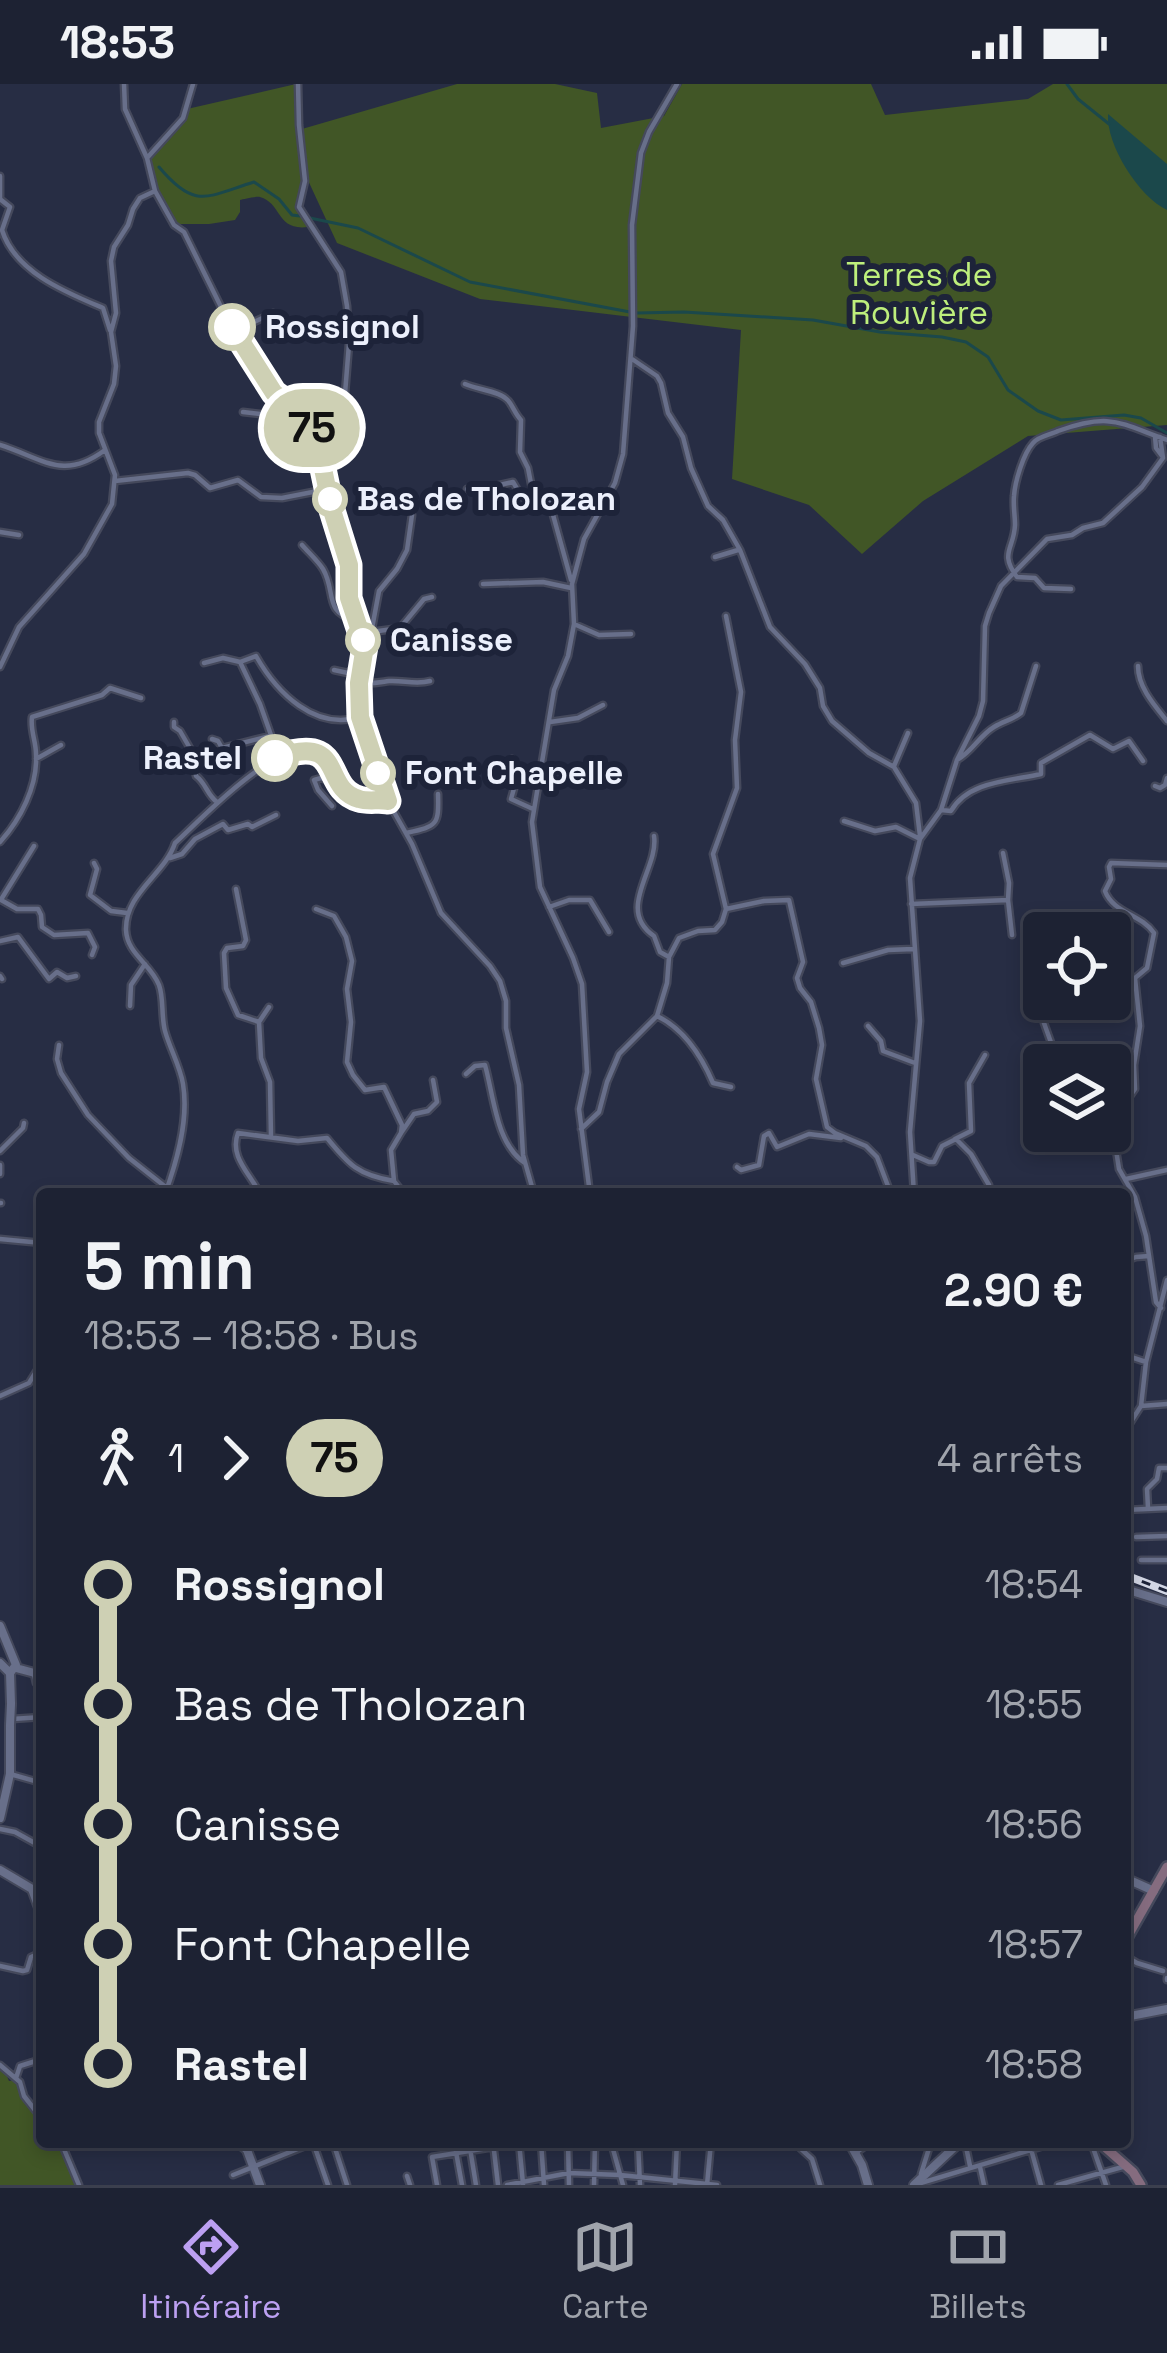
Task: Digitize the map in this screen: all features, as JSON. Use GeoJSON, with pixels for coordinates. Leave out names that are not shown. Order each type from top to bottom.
{"type":"FeatureCollection","features":[{"type":"Feature","properties":{"kind":"main road"},"geometry":{"type":"LineString","coordinates":[[1131,1923],[1167,1868]]}},
{"type":"Feature","properties":{"kind":"main road"},"geometry":{"type":"LineString","coordinates":[[1103,2148],[1141,2185]]}},
{"type":"Feature","properties":{"kind":"street"},"geometry":{"type":"LineString","coordinates":[[124,84],[128,119],[147,158],[155,191],[174,225],[184,232],[235,332],[274,393],[306,416],[328,474]]}},
{"type":"Feature","properties":{"kind":"street"},"geometry":{"type":"LineString","coordinates":[[147,158],[183,118],[193,84]]}},
{"type":"Feature","properties":{"kind":"street"},"geometry":{"type":"LineString","coordinates":[[298,84],[305,181],[299,207],[341,272],[347,306],[344,406],[328,489],[349,565],[354,620],[365,646]]}},
{"type":"Feature","properties":{"kind":"street"},"geometry":{"type":"LineString","coordinates":[[571,586],[584,539],[615,483],[623,454],[632,359],[631,242],[641,153],[677,84]]}},
{"type":"Feature","properties":{"kind":"street"},"geometry":{"type":"LineString","coordinates":[[0,176],[0,199],[10,207],[2,230],[10,250],[70,294],[103,308],[116,366],[115,384],[99,422],[100,438],[113,464],[112,504],[91,544],[19,627],[0,667]]}},
{"type":"Feature","properties":{"kind":"street"},"geometry":{"type":"LineString","coordinates":[[111,332],[116,313],[114,247],[140,198],[155,191]]}},
{"type":"Feature","properties":{"kind":"street"},"geometry":{"type":"LineString","coordinates":[[235,332],[273,313]]}},
{"type":"Feature","properties":{"kind":"street"},"geometry":{"type":"LineString","coordinates":[[632,359],[661,383],[668,413],[683,437],[708,506],[723,520],[740,550],[770,627],[805,664],[832,721],[869,754],[894,766],[916,803],[920,839],[910,878],[920,1021],[910,1132],[914,1188]]}},
{"type":"Feature","properties":{"kind":"street"},"geometry":{"type":"LineString","coordinates":[[465,384],[498,394],[510,403],[521,422],[520,452],[532,494]]}},
{"type":"Feature","properties":{"kind":"street"},"geometry":{"type":"LineString","coordinates":[[242,412],[277,416],[291,405]]}},
{"type":"Feature","properties":{"kind":"street"},"geometry":{"type":"LineString","coordinates":[[920,839],[941,810],[957,760],[973,733],[983,701],[985,626],[1001,586],[1014,574],[1047,539],[1072,535],[1117,512],[1142,487],[1162,456],[1161,438],[1143,429],[1102,421],[1073,425],[1034,441],[1029,448],[1016,486],[1015,531],[1007,552],[1014,574],[1017,577],[1035,578],[1044,588],[1071,590]]}},
{"type":"Feature","properties":{"kind":"street"},"geometry":{"type":"LineString","coordinates":[[0,445],[70,467],[86,464],[105,450]]}},
{"type":"Feature","properties":{"kind":"street"},"geometry":{"type":"LineString","coordinates":[[115,482],[188,473],[211,488],[238,480],[256,496],[281,498],[328,489]]}},
{"type":"Feature","properties":{"kind":"street"},"geometry":{"type":"LineString","coordinates":[[467,489],[513,482],[522,496],[547,493],[571,586],[574,624],[554,690],[532,822],[540,886],[582,984],[586,1072],[579,1109],[589,1188]]}},
{"type":"Feature","properties":{"kind":"street"},"geometry":{"type":"LineString","coordinates":[[412,514],[407,550],[379,591],[359,683],[360,717],[388,801],[441,913],[500,981],[532,1188]]}},
{"type":"Feature","properties":{"kind":"street"},"geometry":{"type":"LineString","coordinates":[[0,532],[19,535]]}},
{"type":"Feature","properties":{"kind":"street"},"geometry":{"type":"LineString","coordinates":[[302,545],[323,568],[334,608],[354,620]]}},
{"type":"Feature","properties":{"kind":"street"},"geometry":{"type":"LineString","coordinates":[[715,556],[740,550]]}},
{"type":"Feature","properties":{"kind":"street"},"geometry":{"type":"LineString","coordinates":[[483,584],[571,586]]}},
{"type":"Feature","properties":{"kind":"street"},"geometry":{"type":"LineString","coordinates":[[371,632],[400,628],[424,598],[432,597]]}},
{"type":"Feature","properties":{"kind":"street"},"geometry":{"type":"LineString","coordinates":[[581,1129],[599,1112],[619,1054],[657,1016],[668,983],[669,957],[679,938],[719,927],[726,909],[713,854],[737,788],[735,740],[741,692],[726,616]]}},
{"type":"Feature","properties":{"kind":"street"},"geometry":{"type":"LineString","coordinates":[[574,624],[598,635],[631,634]]}},
{"type":"Feature","properties":{"kind":"street"},"geometry":{"type":"LineString","coordinates":[[204,663],[223,658],[240,662],[256,656],[267,676],[289,698],[323,720],[346,722],[360,717]]}},
{"type":"Feature","properties":{"kind":"street"},"geometry":{"type":"LineString","coordinates":[[240,662],[278,755]]}},
{"type":"Feature","properties":{"kind":"street"},"geometry":{"type":"LineString","coordinates":[[957,760],[995,727],[1021,713],[1036,666]]}},
{"type":"Feature","properties":{"kind":"street"},"geometry":{"type":"LineString","coordinates":[[1138,666],[1144,688],[1167,721]]}},
{"type":"Feature","properties":{"kind":"street"},"geometry":{"type":"LineString","coordinates":[[334,670],[348,673],[362,668]]}},
{"type":"Feature","properties":{"kind":"street"},"geometry":{"type":"LineString","coordinates":[[359,683],[430,681]]}},
{"type":"Feature","properties":{"kind":"street"},"geometry":{"type":"LineString","coordinates":[[0,842],[23,811],[36,759],[32,717],[110,688],[141,698]]}},
{"type":"Feature","properties":{"kind":"street"},"geometry":{"type":"LineString","coordinates":[[550,722],[578,718],[603,705]]}},
{"type":"Feature","properties":{"kind":"street"},"geometry":{"type":"LineString","coordinates":[[174,722],[196,757],[196,776],[219,803]]}},
{"type":"Feature","properties":{"kind":"street"},"geometry":{"type":"LineString","coordinates":[[894,766],[908,733]]}},
{"type":"Feature","properties":{"kind":"street"},"geometry":{"type":"LineString","coordinates":[[941,810],[951,811],[963,795],[984,787],[1041,774],[1041,763],[1090,735],[1113,749],[1129,741],[1143,761]]}},
{"type":"Feature","properties":{"kind":"street"},"geometry":{"type":"LineString","coordinates":[[212,739],[222,748],[270,736]]}},
{"type":"Feature","properties":{"kind":"street"},"geometry":{"type":"LineString","coordinates":[[36,759],[61,745]]}},
{"type":"Feature","properties":{"kind":"street"},"geometry":{"type":"LineString","coordinates":[[167,1188],[177,1158],[184,1088],[164,1028],[159,983],[127,940],[127,913],[175,843],[278,755],[309,751],[324,755],[339,785]]}},
{"type":"Feature","properties":{"kind":"street"},"geometry":{"type":"LineString","coordinates":[[512,759],[515,785],[511,799],[533,809]]}},
{"type":"Feature","properties":{"kind":"street"},"geometry":{"type":"LineString","coordinates":[[1155,786],[1165,785],[1167,778]]}},
{"type":"Feature","properties":{"kind":"street"},"geometry":{"type":"LineString","coordinates":[[332,806],[314,780],[339,785],[356,799],[388,801]]}},
{"type":"Feature","properties":{"kind":"street"},"geometry":{"type":"LineString","coordinates":[[406,833],[432,828],[438,794]]}},
{"type":"Feature","properties":{"kind":"street"},"geometry":{"type":"LineString","coordinates":[[165,860],[182,854],[195,838],[224,824],[228,830],[252,827],[276,815]]}},
{"type":"Feature","properties":{"kind":"street"},"geometry":{"type":"LineString","coordinates":[[844,821],[874,831],[896,827],[920,839]]}},
{"type":"Feature","properties":{"kind":"street"},"geometry":{"type":"LineString","coordinates":[[654,836],[654,855],[641,885],[638,912],[660,952],[669,957]]}},
{"type":"Feature","properties":{"kind":"street"},"geometry":{"type":"LineString","coordinates":[[34,846],[1,902],[17,909],[38,909],[42,927],[54,935],[88,933],[95,947],[92,956]]}},
{"type":"Feature","properties":{"kind":"street"},"geometry":{"type":"LineString","coordinates":[[1003,853],[1012,935]]}},
{"type":"Feature","properties":{"kind":"street"},"geometry":{"type":"LineString","coordinates":[[1131,1095],[1140,1026],[1135,979],[1149,964],[1154,933],[1145,921],[1109,902],[1105,895],[1111,879],[1108,867],[1114,862],[1167,865]]}},
{"type":"Feature","properties":{"kind":"street"},"geometry":{"type":"LineString","coordinates":[[94,863],[97,869],[90,896],[111,911],[127,913]]}},
{"type":"Feature","properties":{"kind":"street"},"geometry":{"type":"LineString","coordinates":[[236,889],[246,940],[244,946],[224,952],[226,988],[238,1015],[259,1022]]}},
{"type":"Feature","properties":{"kind":"street"},"geometry":{"type":"LineString","coordinates":[[549,907],[590,900],[610,932]]}},
{"type":"Feature","properties":{"kind":"street"},"geometry":{"type":"LineString","coordinates":[[726,909],[789,900],[802,962],[797,978],[811,1002],[822,1045],[816,1073],[827,1127],[877,1157],[889,1188]]}},
{"type":"Feature","properties":{"kind":"street"},"geometry":{"type":"LineString","coordinates":[[911,904],[1008,901]]}},
{"type":"Feature","properties":{"kind":"street"},"geometry":{"type":"LineString","coordinates":[[316,909],[334,916],[352,961],[347,989],[351,1022],[347,1062],[365,1090],[384,1088],[402,1125],[401,1133]]}},
{"type":"Feature","properties":{"kind":"street"},"geometry":{"type":"LineString","coordinates":[[0,940],[18,938],[49,979],[57,972],[67,978],[76,976]]}},
{"type":"Feature","properties":{"kind":"street"},"geometry":{"type":"LineString","coordinates":[[843,963],[888,950],[913,949]]}},
{"type":"Feature","properties":{"kind":"street"},"geometry":{"type":"LineString","coordinates":[[130,1006],[131,985],[145,964]]}},
{"type":"Feature","properties":{"kind":"street"},"geometry":{"type":"LineString","coordinates":[[269,1007],[259,1022],[270,1082],[271,1137]]}},
{"type":"Feature","properties":{"kind":"street"},"geometry":{"type":"LineString","coordinates":[[657,1016],[684,1034],[713,1083],[731,1087]]}},
{"type":"Feature","properties":{"kind":"street"},"geometry":{"type":"LineString","coordinates":[[1044,1023],[1052,1044]]}},
{"type":"Feature","properties":{"kind":"street"},"geometry":{"type":"LineString","coordinates":[[868,1026],[883,1051],[915,1064]]}},
{"type":"Feature","properties":{"kind":"street"},"geometry":{"type":"LineString","coordinates":[[58,1045],[61,1073],[88,1115],[163,1188]]}},
{"type":"Feature","properties":{"kind":"street"},"geometry":{"type":"LineString","coordinates":[[914,1155],[934,1162],[941,1146],[971,1131],[968,1083],[985,1055]]}},
{"type":"Feature","properties":{"kind":"street"},"geometry":{"type":"LineString","coordinates":[[466,1074],[484,1064],[501,1131],[525,1163]]}},
{"type":"Feature","properties":{"kind":"street"},"geometry":{"type":"LineString","coordinates":[[399,1188],[394,1181],[391,1150],[410,1117],[437,1102],[434,1080]]}},
{"type":"Feature","properties":{"kind":"street"},"geometry":{"type":"LineString","coordinates":[[0,1151],[24,1123]]}},
{"type":"Feature","properties":{"kind":"street"},"geometry":{"type":"LineString","coordinates":[[256,1188],[234,1144],[238,1133],[298,1142],[326,1138],[349,1166],[394,1181]]}},
{"type":"Feature","properties":{"kind":"street"},"geometry":{"type":"LineString","coordinates":[[737,1167],[759,1165],[764,1136],[769,1133],[777,1147],[809,1134],[846,1137]]}},
{"type":"Feature","properties":{"kind":"street"},"geometry":{"type":"LineString","coordinates":[[955,1139],[971,1154],[989,1185]]}},
{"type":"Feature","properties":{"kind":"street"},"geometry":{"type":"LineString","coordinates":[[1117,1152],[1136,1197],[1156,1302],[1164,1307]]}},
{"type":"Feature","properties":{"kind":"street"},"geometry":{"type":"LineString","coordinates":[[1126,1179],[1167,1170]]}},
{"type":"Feature","properties":{"kind":"street"},"geometry":{"type":"LineString","coordinates":[[0,1239],[36,1243]]}},
{"type":"Feature","properties":{"kind":"street"},"geometry":{"type":"LineString","coordinates":[[1131,1259],[1149,1256]]}},
{"type":"Feature","properties":{"kind":"street"},"geometry":{"type":"LineString","coordinates":[[1131,1422],[1142,1406],[1146,1362],[1164,1307],[1167,1280]]}},
{"type":"Feature","properties":{"kind":"street"},"geometry":{"type":"LineString","coordinates":[[1131,1357],[1146,1362]]}},
{"type":"Feature","properties":{"kind":"street"},"geometry":{"type":"LineString","coordinates":[[0,1396],[29,1383],[36,1372]]}},
{"type":"Feature","properties":{"kind":"street"},"geometry":{"type":"LineString","coordinates":[[1142,1406],[1167,1404]]}},
{"type":"Feature","properties":{"kind":"street"},"geometry":{"type":"LineString","coordinates":[[1148,1508],[1147,1489],[1157,1479],[1157,1470],[1167,1468]]}},
{"type":"Feature","properties":{"kind":"street"},"geometry":{"type":"LineString","coordinates":[[1131,1509],[1167,1508]]}},
{"type":"Feature","properties":{"kind":"street"},"geometry":{"type":"LineString","coordinates":[[1136,1537],[1167,1536]]}},
{"type":"Feature","properties":{"kind":"street"},"geometry":{"type":"LineString","coordinates":[[1141,1560],[1167,1560]]}},
{"type":"Feature","properties":{"kind":"street"},"geometry":{"type":"LineString","coordinates":[[1131,1591],[1167,1601]]}},
{"type":"Feature","properties":{"kind":"street"},"geometry":{"type":"LineString","coordinates":[[0,1626],[13,1670],[10,1774],[0,1818]]}},
{"type":"Feature","properties":{"kind":"street"},"geometry":{"type":"LineString","coordinates":[[0,1664],[36,1675]]}},
{"type":"Feature","properties":{"kind":"street"},"geometry":{"type":"LineString","coordinates":[[10,1722],[36,1718]]}},
{"type":"Feature","properties":{"kind":"street"},"geometry":{"type":"LineString","coordinates":[[10,1774],[36,1781]]}},
{"type":"Feature","properties":{"kind":"street"},"geometry":{"type":"LineString","coordinates":[[0,1828],[36,1844]]}},
{"type":"Feature","properties":{"kind":"street"},"geometry":{"type":"LineString","coordinates":[[0,1870],[32,1889],[36,1900]]}},
{"type":"Feature","properties":{"kind":"street"},"geometry":{"type":"LineString","coordinates":[[1131,1881],[1154,1891]]}},
{"type":"Feature","properties":{"kind":"street"},"geometry":{"type":"LineString","coordinates":[[0,1966],[27,1970],[36,1955]]}},
{"type":"Feature","properties":{"kind":"street"},"geometry":{"type":"LineString","coordinates":[[1131,1960],[1166,1976]]}},
{"type":"Feature","properties":{"kind":"street"},"geometry":{"type":"LineString","coordinates":[[1131,2016],[1167,2009]]}},
{"type":"Feature","properties":{"kind":"street"},"geometry":{"type":"LineString","coordinates":[[16,2078],[20,2066],[36,2061]]}},
{"type":"Feature","properties":{"kind":"street"},"geometry":{"type":"LineString","coordinates":[[0,2065],[16,2078],[36,2112]]}},
{"type":"Feature","properties":{"kind":"street"},"geometry":{"type":"LineString","coordinates":[[64,2148],[79,2185]]}},
{"type":"Feature","properties":{"kind":"street"},"geometry":{"type":"LineString","coordinates":[[245,2148],[260,2185]]}},
{"type":"Feature","properties":{"kind":"street"},"geometry":{"type":"LineString","coordinates":[[233,2175],[293,2148]]}},
{"type":"Feature","properties":{"kind":"street"},"geometry":{"type":"LineString","coordinates":[[316,2148],[328,2185]]}},
{"type":"Feature","properties":{"kind":"street"},"geometry":{"type":"LineString","coordinates":[[335,2148],[347,2185]]}},
{"type":"Feature","properties":{"kind":"street"},"geometry":{"type":"LineString","coordinates":[[459,2148],[462,2185]]}},
{"type":"Feature","properties":{"kind":"street"},"geometry":{"type":"LineString","coordinates":[[437,2185],[432,2157],[465,2148]]}},
{"type":"Feature","properties":{"kind":"street"},"geometry":{"type":"LineString","coordinates":[[469,2148],[476,2185]]}},
{"type":"Feature","properties":{"kind":"street"},"geometry":{"type":"LineString","coordinates":[[494,2148],[498,2185]]}},
{"type":"Feature","properties":{"kind":"street"},"geometry":{"type":"LineString","coordinates":[[520,2148],[523,2184]]}},
{"type":"Feature","properties":{"kind":"street"},"geometry":{"type":"LineString","coordinates":[[541,2148],[544,2181]]}},
{"type":"Feature","properties":{"kind":"street"},"geometry":{"type":"LineString","coordinates":[[568,2148],[569,2185]]}},
{"type":"Feature","properties":{"kind":"street"},"geometry":{"type":"LineString","coordinates":[[594,2185],[595,2148]]}},
{"type":"Feature","properties":{"kind":"street"},"geometry":{"type":"LineString","coordinates":[[613,2148],[623,2185]]}},
{"type":"Feature","properties":{"kind":"street"},"geometry":{"type":"LineString","coordinates":[[638,2148],[640,2181]]}},
{"type":"Feature","properties":{"kind":"street"},"geometry":{"type":"LineString","coordinates":[[675,2183],[677,2148]]}},
{"type":"Feature","properties":{"kind":"street"},"geometry":{"type":"LineString","coordinates":[[707,2184],[710,2148]]}},
{"type":"Feature","properties":{"kind":"street"},"geometry":{"type":"LineString","coordinates":[[800,2148],[812,2159],[820,2185]]}},
{"type":"Feature","properties":{"kind":"street"},"geometry":{"type":"LineString","coordinates":[[854,2148],[868,2185]]}},
{"type":"Feature","properties":{"kind":"street"},"geometry":{"type":"LineString","coordinates":[[857,2152],[863,2148]]}},
{"type":"Feature","properties":{"kind":"street"},"geometry":{"type":"LineString","coordinates":[[919,2183],[929,2148]]}},
{"type":"Feature","properties":{"kind":"street"},"geometry":{"type":"LineString","coordinates":[[919,2183],[957,2148]]}},
{"type":"Feature","properties":{"kind":"street"},"geometry":{"type":"LineString","coordinates":[[965,2148],[970,2168]]}},
{"type":"Feature","properties":{"kind":"street"},"geometry":{"type":"LineString","coordinates":[[919,2183],[1025,2148]]}},
{"type":"Feature","properties":{"kind":"street"},"geometry":{"type":"LineString","coordinates":[[1031,2148],[1041,2185]]}},
{"type":"Feature","properties":{"kind":"street"},"geometry":{"type":"LineString","coordinates":[[1096,2148],[1106,2185]]}},
{"type":"Feature","properties":{"kind":"street"},"geometry":{"type":"LineString","coordinates":[[980,2165],[984,2185]]}},
{"type":"Feature","properties":{"kind":"street"},"geometry":{"type":"LineString","coordinates":[[1058,2185],[1126,2166]]}},
{"type":"Feature","properties":{"kind":"street"},"geometry":{"type":"LineString","coordinates":[[507,2185],[569,2174],[717,2185]]}},
{"type":"Feature","properties":{"kind":"street"},"geometry":{"type":"LineString","coordinates":[[407,2176],[410,2185]]}},
{"type":"Feature","properties":{"kind":"green space"},"geometry":{"type":"Polygon","coordinates":[[[296,84],[303,184],[296,208],[308,227],[290,225],[267,200],[258,197],[240,200],[235,220],[178,224],[157,189],[150,160],[182,124],[187,109],[296,84]]]}},
{"type":"Feature","properties":{"kind":"green space","name":"Terres de Rouvière"},"geometry":{"type":"Polygon","coordinates":[[[457,84],[555,84],[597,93],[601,128],[664,116],[682,84],[871,84],[885,115],[1028,99],[1053,84],[1167,84],[1167,425],[1028,436],[923,501],[862,554],[809,505],[732,479],[741,330],[480,299],[337,243],[306,176],[302,129],[457,84]]]}},
{"type":"Feature","properties":{"kind":"green space"},"geometry":{"type":"Polygon","coordinates":[[[0,2067],[9,2081],[19,2083],[36,2114],[36,2148],[62,2148],[77,2185],[0,2185],[0,2067]]]}},
{"type":"Feature","properties":{"kind":"shaded area"},"geometry":{"type":"Polygon","coordinates":[[[1108,114],[1167,164],[1167,210],[1126,169],[1112,140],[1108,114]]]}},
{"type":"Feature","properties":{"kind":"waterway"},"geometry":{"type":"LineString","coordinates":[[1067,84],[1109,124]]}},
{"type":"Feature","properties":{"kind":"waterway"},"geometry":{"type":"LineString","coordinates":[[159,167],[192,195],[212,195],[254,182],[292,215],[300,216]]}},
{"type":"Feature","properties":{"kind":"waterway"},"geometry":{"type":"LineString","coordinates":[[310,218],[358,228],[470,282],[630,312]]}},
{"type":"Feature","properties":{"kind":"waterway"},"geometry":{"type":"LineString","coordinates":[[637,313],[813,320],[966,342],[988,357],[1008,390],[1038,411],[1061,420],[1124,415],[1141,418],[1167,433]]}},
{"type":"Feature","properties":{"kind":"railway"},"geometry":{"type":"LineString","coordinates":[[1131,1577],[1167,1591]]}},
{"type":"Feature","properties":{"kind":"bus line","name":"75"},"geometry":{"type":"LineString","coordinates":[[232,327],[274,393],[306,416],[316,435],[349,565],[354,620],[365,646],[360,717],[388,801],[356,799],[339,785],[324,755],[309,751],[275,758]]}},
{"type":"Feature","properties":{"kind":"place","name":"Rossignol"},"geometry":{"type":"Point","coordinates":[232,327]}},
{"type":"Feature","properties":{"kind":"place","name":"Bas de Tholozan"},"geometry":{"type":"Point","coordinates":[330,499]}},
{"type":"Feature","properties":{"kind":"place","name":"Canisse"},"geometry":{"type":"Point","coordinates":[363,640]}},
{"type":"Feature","properties":{"kind":"place","name":"Rastel"},"geometry":{"type":"Point","coordinates":[275,758]}},
{"type":"Feature","properties":{"kind":"place","name":"Font Chapelle"},"geometry":{"type":"Point","coordinates":[378,773]}}]}
